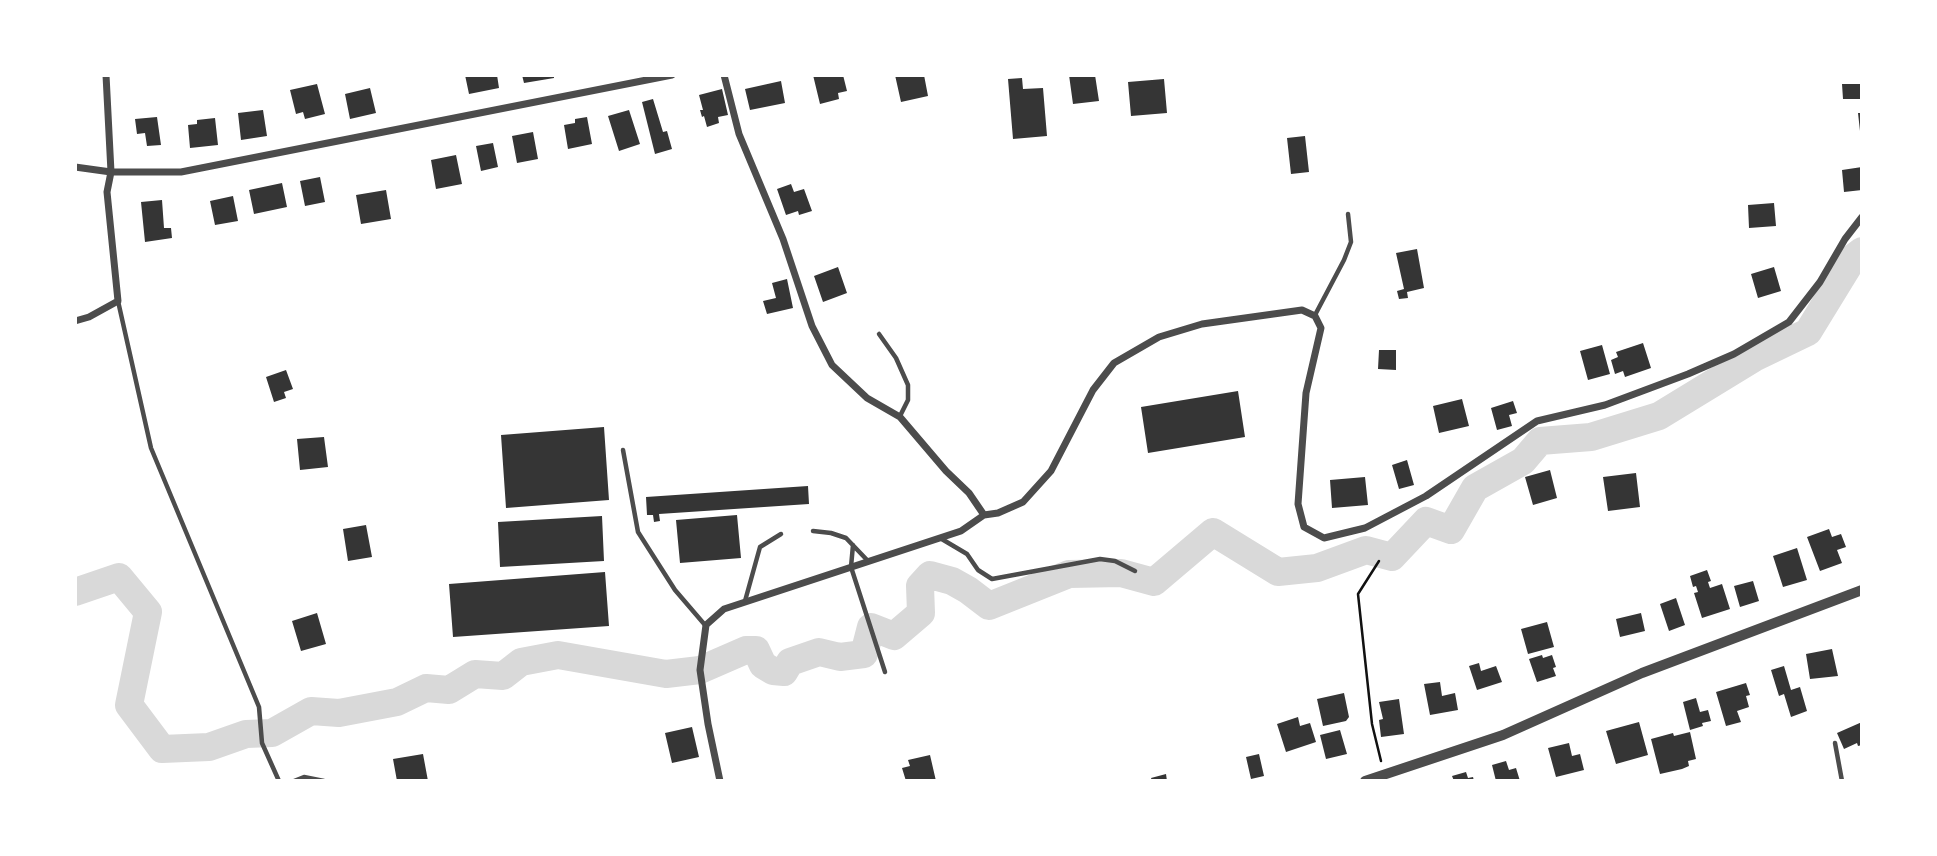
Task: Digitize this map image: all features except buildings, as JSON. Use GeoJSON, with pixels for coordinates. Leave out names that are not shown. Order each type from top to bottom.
{"type":"FeatureCollection","features":[{"type":"Feature","properties":{"kind":"street"},"geometry":{"type":"LineString","coordinates":[[75,321],[89,317],[118,301],[107,192],[111,172],[106,75]]}},
{"type":"Feature","properties":{"kind":"street"},"geometry":{"type":"LineString","coordinates":[[75,167],[111,172],[181,172],[672,75]]}},
{"type":"Feature","properties":{"kind":"street"},"geometry":{"type":"LineString","coordinates":[[724,75],[739,134],[783,239],[812,326],[832,365],[867,398],[900,417],[946,471],[969,493],[984,515]]}},
{"type":"Feature","properties":{"kind":"street"},"geometry":{"type":"LineString","coordinates":[[720,781],[700,670],[706,625],[724,609],[961,531],[984,515],[998,513],[1023,502],[1051,471],[1093,390],[1114,363],[1158,337],[1202,324],[1302,310],[1315,316],[1321,328],[1307,393],[1298,504],[1304,527],[1324,538],[1365,528],[1426,496],[1537,421],[1605,405],[1688,374],[1734,354],[1789,322],[1820,282],[1845,239],[1862,218]]}},
{"type":"Feature","properties":{"kind":"street"},"geometry":{"type":"LineString","coordinates":[[1365,781],[1503,735],[1642,673],[1862,590]]}},
{"type":"Feature","properties":{"kind":"lane"},"geometry":{"type":"LineString","coordinates":[[1315,316],[1351,242],[1348,214]]}},
{"type":"Feature","properties":{"kind":"lane"},"geometry":{"type":"LineString","coordinates":[[118,301],[151,448],[259,708],[262,743],[279,781]]}},
{"type":"Feature","properties":{"kind":"lane"},"geometry":{"type":"LineString","coordinates":[[879,334],[897,358],[908,385],[908,400],[900,417]]}},
{"type":"Feature","properties":{"kind":"lane"},"geometry":{"type":"LineString","coordinates":[[622,450],[638,532],[675,590],[706,625]]}},
{"type":"Feature","properties":{"kind":"lane"},"geometry":{"type":"LineString","coordinates":[[813,531],[846,538],[868,561]]}},
{"type":"Feature","properties":{"kind":"lane"},"geometry":{"type":"LineString","coordinates":[[745,602],[760,547],[781,534]]}},
{"type":"Feature","properties":{"kind":"lane"},"geometry":{"type":"LineString","coordinates":[[940,538],[967,554],[978,570],[992,579],[1100,559],[1115,561],[1135,571]]}},
{"type":"Feature","properties":{"kind":"lane"},"geometry":{"type":"LineString","coordinates":[[853,545],[851,567],[885,672]]}},
{"type":"Feature","properties":{"kind":"lane"},"geometry":{"type":"LineString","coordinates":[[1835,743],[1842,781]]}},
{"type":"Feature","properties":{"kind":"lane"},"geometry":{"type":"LineString","coordinates":[[294,781],[304,777],[324,781]]}},
{"type":"Feature","properties":{"kind":"path"},"geometry":{"type":"LineString","coordinates":[[1379,561],[1357,594],[1372,724],[1384,775]]}},
{"type":"Feature","properties":{"kind":"waterway"},"geometry":{"type":"LineString","coordinates":[[75,592],[119,577],[148,612],[129,705],[162,749],[209,747],[246,734],[272,733],[311,711],[339,713],[397,702],[426,688],[449,690],[475,674],[503,676],[521,662],[558,655],[666,674],[700,670],[746,650],[756,650],[763,665],[773,671],[784,672],[790,662],[819,652],[840,657],[864,654],[871,627],[894,636],[921,613],[920,586],[930,575],[952,581],[989,606],[1069,574],[1121,573],[1154,582],[1213,532],[1278,572],[1317,568],[1366,550],[1392,557],[1426,521],[1451,530],[1475,488],[1523,461],[1540,441],[1591,437],[1659,416],[1754,358],[1808,332],[1854,257],[1862,251]]}}]}
